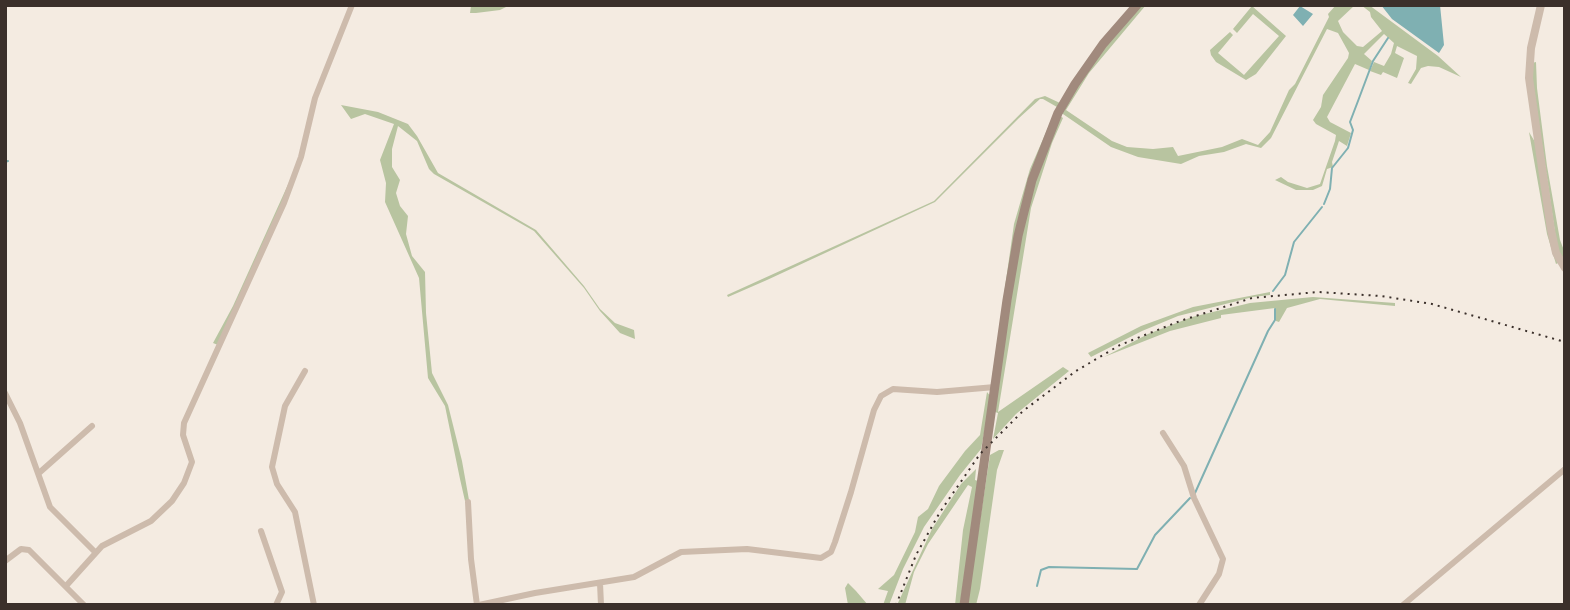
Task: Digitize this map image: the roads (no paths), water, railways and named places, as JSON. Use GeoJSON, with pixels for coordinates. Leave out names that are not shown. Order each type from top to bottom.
{"type":"FeatureCollection","features":[{"type":"Feature","properties":{"kind":"main road"},"geometry":{"type":"LineString","coordinates":[[964,605],[1018,236],[1044,147],[1058,113],[1103,44],[1137,5]]}},
{"type":"Feature","properties":{"kind":"street"},"geometry":{"type":"LineString","coordinates":[[66,586],[95,551],[151,521],[172,501],[184,483],[192,462],[183,435],[184,423],[284,203],[301,157],[315,98],[352,5]]}},
{"type":"Feature","properties":{"kind":"street"},"geometry":{"type":"LineString","coordinates":[[1541,5],[1531,48],[1529,78],[1551,230],[1556,253],[1565,268]]}},
{"type":"Feature","properties":{"kind":"street"},"geometry":{"type":"LineString","coordinates":[[305,371],[285,406],[272,467],[277,484],[295,512],[314,605]]}},
{"type":"Feature","properties":{"kind":"street"},"geometry":{"type":"LineString","coordinates":[[468,502],[471,559],[478,605],[642,575],[681,552],[747,549],[821,558],[831,552],[835,542],[874,410],[881,396],[893,390],[937,392],[995,387]]}},
{"type":"Feature","properties":{"kind":"street"},"geometry":{"type":"LineString","coordinates":[[5,393],[20,423],[50,507],[95,551]]}},
{"type":"Feature","properties":{"kind":"street"},"geometry":{"type":"LineString","coordinates":[[39,473],[92,426]]}},
{"type":"Feature","properties":{"kind":"street"},"geometry":{"type":"LineString","coordinates":[[1163,433],[1184,466],[1194,498],[1223,559],[1219,574],[1199,605]]}},
{"type":"Feature","properties":{"kind":"street"},"geometry":{"type":"LineString","coordinates":[[1403,605],[1565,469]]}},
{"type":"Feature","properties":{"kind":"street"},"geometry":{"type":"LineString","coordinates":[[261,531],[282,593],[276,605]]}},
{"type":"Feature","properties":{"kind":"street"},"geometry":{"type":"LineString","coordinates":[[5,561],[21,549],[29,550],[84,605]]}},
{"type":"Feature","properties":{"kind":"street"},"geometry":{"type":"LineString","coordinates":[[600,583],[601,605]]}},
{"type":"Feature","properties":{"kind":"water"},"geometry":{"type":"Polygon","coordinates":[[[1381,5],[1440,5],[1444,45],[1439,53],[1392,19],[1381,5]]]}},
{"type":"Feature","properties":{"kind":"water"},"geometry":{"type":"Polygon","coordinates":[[[1300,6],[1313,14],[1303,26],[1293,15],[1300,6]]]}},
{"type":"Feature","properties":{"kind":"waterway"},"geometry":{"type":"LineString","coordinates":[[1324,204],[1330,189],[1332,168],[1348,148],[1353,130],[1350,122],[1373,61],[1388,38]]}},
{"type":"Feature","properties":{"kind":"waterway"},"geometry":{"type":"LineString","coordinates":[[1273,291],[1285,275],[1294,242],[1322,207]]}},
{"type":"Feature","properties":{"kind":"waterway"},"geometry":{"type":"LineString","coordinates":[[1195,493],[1275,320],[1275,309]]}},
{"type":"Feature","properties":{"kind":"waterway"},"geometry":{"type":"LineString","coordinates":[[1037,586],[1041,570],[1049,567],[1137,569],[1155,535],[1190,498]]}},
{"type":"Feature","properties":{"kind":"railway"},"geometry":{"type":"LineString","coordinates":[[896,605],[916,555],[940,512],[980,454],[1023,411],[1076,371],[1120,345],[1180,321],[1252,298],[1318,292],[1381,296],[1432,304],[1565,342]]}}]}
